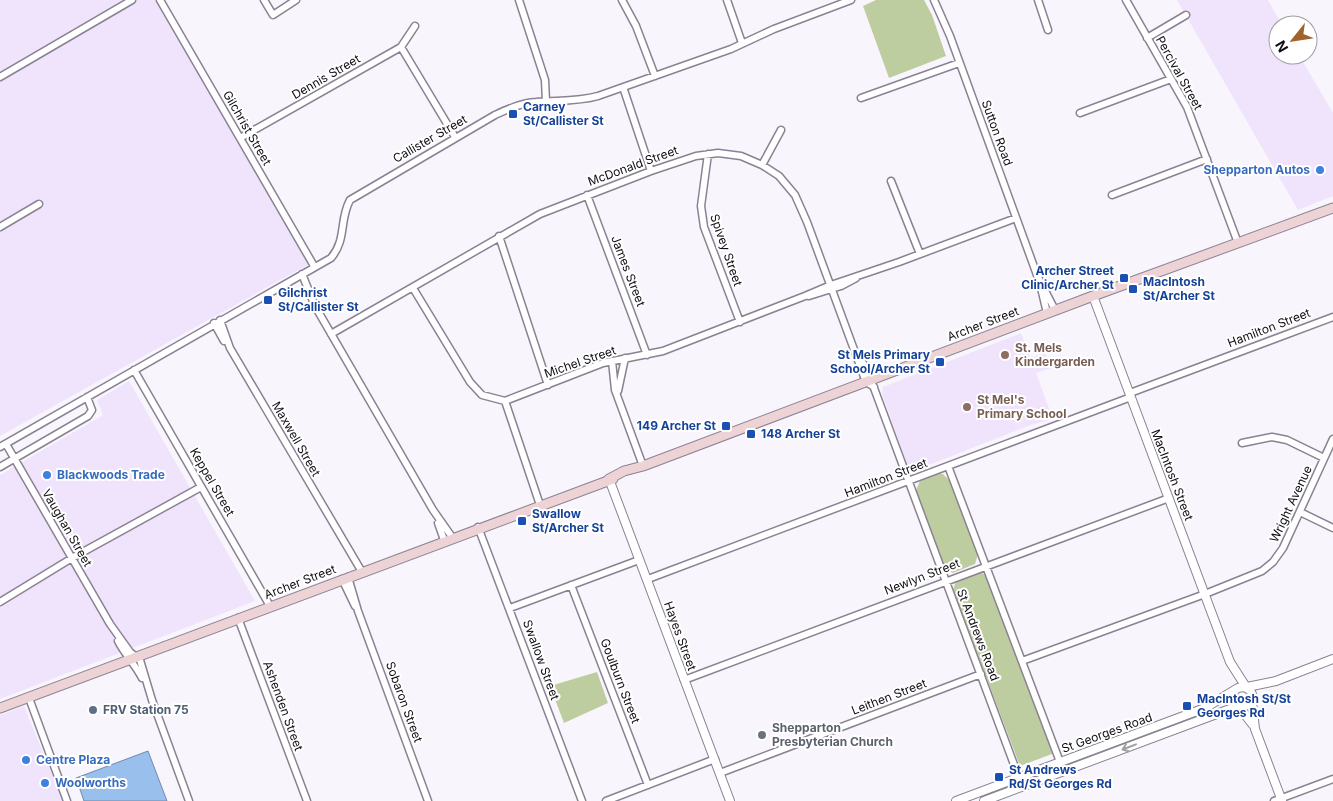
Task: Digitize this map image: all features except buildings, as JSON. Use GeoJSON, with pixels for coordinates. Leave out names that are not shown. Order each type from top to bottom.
{"type":"FeatureCollection","features":[{"type":"Feature","properties":{"kind":"main road","name":"Archer Street"},"geometry":{"type":"LineString","coordinates":[[0,708],[609,479],[624,471],[643,466],[870,383],[1093,296],[1333,208]]}},
{"type":"Feature","properties":{"kind":"street"},"geometry":{"type":"LineString","coordinates":[[0,77],[132,0]]}},
{"type":"Feature","properties":{"kind":"street","name":"Gilchrist Street"},"geometry":{"type":"LineString","coordinates":[[161,0],[314,266]]}},
{"type":"Feature","properties":{"kind":"street"},"geometry":{"type":"LineString","coordinates":[[264,0],[273,15],[296,0]]}},
{"type":"Feature","properties":{"kind":"street"},"geometry":{"type":"LineString","coordinates":[[519,0],[545,80],[546,102]]}},
{"type":"Feature","properties":{"kind":"street"},"geometry":{"type":"LineString","coordinates":[[622,0],[636,26],[655,76]]}},
{"type":"Feature","properties":{"kind":"street"},"geometry":{"type":"LineString","coordinates":[[727,0],[742,44]]}},
{"type":"Feature","properties":{"kind":"street","name":"Callister Street"},"geometry":{"type":"LineString","coordinates":[[3,446],[214,323],[331,258],[339,248],[345,210],[350,200],[455,137],[514,106],[546,102],[580,101],[742,44],[833,3],[850,0]]}},
{"type":"Feature","properties":{"kind":"street","name":"Sutton Road"},"geometry":{"type":"LineString","coordinates":[[934,0],[1051,312]]}},
{"type":"Feature","properties":{"kind":"street"},"geometry":{"type":"LineString","coordinates":[[1038,0],[1048,30]]}},
{"type":"Feature","properties":{"kind":"street","name":"Percival Street"},"geometry":{"type":"LineString","coordinates":[[1126,0],[1187,107],[1238,243]]}},
{"type":"Feature","properties":{"kind":"street"},"geometry":{"type":"LineString","coordinates":[[1148,38],[1186,15]]}},
{"type":"Feature","properties":{"kind":"street","name":"Dennis Street"},"geometry":{"type":"LineString","coordinates":[[240,138],[401,47],[415,26]]}},
{"type":"Feature","properties":{"kind":"street"},"geometry":{"type":"LineString","coordinates":[[401,47],[455,137]]}},
{"type":"Feature","properties":{"kind":"street"},"geometry":{"type":"LineString","coordinates":[[861,98],[959,63]]}},
{"type":"Feature","properties":{"kind":"street"},"geometry":{"type":"LineString","coordinates":[[1080,113],[1171,79]]}},
{"type":"Feature","properties":{"kind":"street"},"geometry":{"type":"LineString","coordinates":[[623,87],[651,171]]}},
{"type":"Feature","properties":{"kind":"street"},"geometry":{"type":"LineString","coordinates":[[762,165],[781,130]]}},
{"type":"Feature","properties":{"kind":"street","name":"McDonald Street"},"geometry":{"type":"LineString","coordinates":[[331,334],[540,214],[651,171],[708,154],[741,156],[762,165],[779,176],[794,196],[870,383]]}},
{"type":"Feature","properties":{"kind":"street","name":"Spivey Street"},"geometry":{"type":"LineString","coordinates":[[708,154],[700,206],[704,227],[740,322]]}},
{"type":"Feature","properties":{"kind":"street"},"geometry":{"type":"LineString","coordinates":[[1112,195],[1207,159]]}},
{"type":"Feature","properties":{"kind":"street"},"geometry":{"type":"LineString","coordinates":[[892,181],[920,254]]}},
{"type":"Feature","properties":{"kind":"street","name":"James Street"},"geometry":{"type":"LineString","coordinates":[[587,195],[647,355]]}},
{"type":"Feature","properties":{"kind":"street"},"geometry":{"type":"LineString","coordinates":[[0,227],[39,204]]}},
{"type":"Feature","properties":{"kind":"street","name":"Michel Street"},"geometry":{"type":"LineString","coordinates":[[505,401],[612,361],[663,351],[1016,218]]}},
{"type":"Feature","properties":{"kind":"street"},"geometry":{"type":"LineString","coordinates":[[499,236],[548,384]]}},
{"type":"Feature","properties":{"kind":"street"},"geometry":{"type":"LineString","coordinates":[[300,276],[315,306],[448,539]]}},
{"type":"Feature","properties":{"kind":"street"},"geometry":{"type":"LineString","coordinates":[[413,288],[470,382],[482,395],[505,401],[540,505]]}},
{"type":"Feature","properties":{"kind":"street","name":"MacIntosh Street"},"geometry":{"type":"LineString","coordinates":[[1093,296],[1230,662],[1235,690]]}},
{"type":"Feature","properties":{"kind":"street","name":"Hamilton Street"},"geometry":{"type":"LineString","coordinates":[[648,578],[908,482],[1333,316]]}},
{"type":"Feature","properties":{"kind":"street","name":"Maxwell Street"},"geometry":{"type":"LineString","coordinates":[[220,320],[230,348]]}},
{"type":"Feature","properties":{"kind":"street","name":"Maxwell Street"},"geometry":{"type":"LineString","coordinates":[[214,323],[342,540],[352,575]]}},
{"type":"Feature","properties":{"kind":"street"},"geometry":{"type":"LineString","coordinates":[[617,397],[625,358]]}},
{"type":"Feature","properties":{"kind":"street"},"geometry":{"type":"LineString","coordinates":[[612,361],[617,397],[643,466]]}},
{"type":"Feature","properties":{"kind":"street","name":"Keppel Street"},"geometry":{"type":"LineString","coordinates":[[134,370],[270,606]]}},
{"type":"Feature","properties":{"kind":"street","name":"St Andrews Road"},"geometry":{"type":"LineString","coordinates":[[870,383],[981,674],[1015,779]]}},
{"type":"Feature","properties":{"kind":"street"},"geometry":{"type":"LineString","coordinates":[[0,468],[88,416],[92,410],[87,397]]}},
{"type":"Feature","properties":{"kind":"street"},"geometry":{"type":"LineString","coordinates":[[1242,443],[1272,437],[1287,440],[1324,458]]}},
{"type":"Feature","properties":{"kind":"street","name":"Wright Avenue"},"geometry":{"type":"LineString","coordinates":[[1205,594],[1262,571],[1273,562],[1283,548],[1333,439]]}},
{"type":"Feature","properties":{"kind":"street","name":"Vaughan Street"},"geometry":{"type":"LineString","coordinates":[[3,446],[14,459],[110,624],[133,658],[140,660],[152,700],[189,801]]}},
{"type":"Feature","properties":{"kind":"street"},"geometry":{"type":"LineString","coordinates":[[948,466],[1064,771]]}},
{"type":"Feature","properties":{"kind":"street","name":"Hayes Street"},"geometry":{"type":"LineString","coordinates":[[609,479],[639,560],[648,578],[730,801]]}},
{"type":"Feature","properties":{"kind":"street"},"geometry":{"type":"LineString","coordinates":[[0,602],[201,486]]}},
{"type":"Feature","properties":{"kind":"street","name":"Newlyn Street"},"geometry":{"type":"LineString","coordinates":[[684,680],[945,580],[1169,498]]}},
{"type":"Feature","properties":{"kind":"street"},"geometry":{"type":"LineString","coordinates":[[1300,512],[1333,528]]}},
{"type":"Feature","properties":{"kind":"street","name":"Swallow Street"},"geometry":{"type":"LineString","coordinates":[[478,527],[582,801]]}},
{"type":"Feature","properties":{"kind":"street"},"geometry":{"type":"LineString","coordinates":[[510,608],[639,560]]}},
{"type":"Feature","properties":{"kind":"street","name":"Sobaron Street"},"geometry":{"type":"LineString","coordinates":[[352,575],[358,611],[428,801]]}},
{"type":"Feature","properties":{"kind":"street","name":"Goulburn Street"},"geometry":{"type":"LineString","coordinates":[[571,585],[648,785]]}},
{"type":"Feature","properties":{"kind":"street"},"geometry":{"type":"LineString","coordinates":[[1022,661],[1205,594]]}},
{"type":"Feature","properties":{"kind":"street","name":"Ashenden Street"},"geometry":{"type":"LineString","coordinates":[[238,618],[307,801]]}},
{"type":"Feature","properties":{"kind":"street"},"geometry":{"type":"LineString","coordinates":[[1255,729],[1232,699],[1235,690],[1276,681],[1333,660]]}},
{"type":"Feature","properties":{"kind":"street","name":"MacIntosh Street"},"geometry":{"type":"LineString","coordinates":[[1230,662],[1246,687]]}},
{"type":"Feature","properties":{"kind":"street","name":"Leithen Street"},"geometry":{"type":"LineString","coordinates":[[720,773],[981,674]]}},
{"type":"Feature","properties":{"kind":"street"},"geometry":{"type":"LineString","coordinates":[[1238,706],[1245,707],[1252,701],[1257,692],[1276,681]]}},
{"type":"Feature","properties":{"kind":"street"},"geometry":{"type":"LineString","coordinates":[[1246,687],[1252,694],[1255,729],[1279,800],[1333,778]]}},
{"type":"Feature","properties":{"kind":"street","name":"St Georges Road"},"geometry":{"type":"LineString","coordinates":[[959,801],[1205,708],[1235,690]]}},
{"type":"Feature","properties":{"kind":"street"},"geometry":{"type":"LineString","coordinates":[[29,698],[67,801]]}},
{"type":"Feature","properties":{"kind":"street","name":"St Georges Road"},"geometry":{"type":"LineString","coordinates":[[984,801],[1238,706]]}},
{"type":"Feature","properties":{"kind":"street"},"geometry":{"type":"LineString","coordinates":[[1156,726],[1160,735]]}},
{"type":"Feature","properties":{"kind":"street"},"geometry":{"type":"LineString","coordinates":[[606,801],[715,759]]}},
{"type":"Feature","properties":{"kind":"street"},"geometry":{"type":"LineString","coordinates":[[1014,790],[1015,779]]}},
{"type":"Feature","properties":{"kind":"shaded area"},"geometry":{"type":"Polygon","coordinates":[[[0,0],[155,0],[309,264],[0,436],[0,0]]]}},
{"type":"Feature","properties":{"kind":"shaded area"},"geometry":{"type":"Polygon","coordinates":[[[1177,0],[1268,0],[1276,15],[1268,15],[1268,65],[1305,65],[1333,113],[1333,196],[1298,210],[1177,0]]]}},
{"type":"Feature","properties":{"kind":"shaded area","name":"St Mel's Primary School"},"geometry":{"type":"Polygon","coordinates":[[[1021,333],[1030,358],[1045,353],[1051,368],[1036,373],[1053,419],[1031,425],[916,470],[907,464],[882,394],[883,387],[1021,333]]]}},
{"type":"Feature","properties":{"kind":"shaded area"},"geometry":{"type":"Polygon","coordinates":[[[129,381],[255,601],[0,699],[0,475],[103,415],[97,400],[129,381]]]}},
{"type":"Feature","properties":{"kind":"shaded area","name":"Centre Plaza"},"geometry":{"type":"Polygon","coordinates":[[[24,706],[63,801],[0,801],[0,715],[24,706]]]}},
{"type":"Feature","properties":{"kind":"green space"},"geometry":{"type":"Polygon","coordinates":[[[876,0],[924,0],[932,15],[946,56],[889,78],[863,6],[876,0]]]}},
{"type":"Feature","properties":{"kind":"green space"},"geometry":{"type":"Polygon","coordinates":[[[943,474],[951,482],[978,554],[975,564],[953,573],[945,569],[916,490],[920,481],[943,474]]]}},
{"type":"Feature","properties":{"kind":"green space"},"geometry":{"type":"Polygon","coordinates":[[[979,572],[986,575],[1052,751],[1052,754],[1020,766],[953,590],[956,581],[979,572]]]}},
{"type":"Feature","properties":{"kind":"green space"},"geometry":{"type":"Polygon","coordinates":[[[597,672],[608,703],[564,723],[550,686],[597,672]]]}},
{"type":"Feature","properties":{"kind":"water"},"geometry":{"type":"Polygon","coordinates":[[[148,751],[167,801],[84,801],[76,778],[148,751]]]}},
{"type":"Feature","properties":{"kind":"place","name":"Carney St/Callister St"},"geometry":{"type":"Point","coordinates":[513,114]}},
{"type":"Feature","properties":{"kind":"place","name":"Shepparton Autos"},"geometry":{"type":"Point","coordinates":[1320,170]}},
{"type":"Feature","properties":{"kind":"place","name":"Archer Street Clinic/Archer St"},"geometry":{"type":"Point","coordinates":[1124,278]}},
{"type":"Feature","properties":{"kind":"place","name":"MacIntosh St/Archer St"},"geometry":{"type":"Point","coordinates":[1133,289]}},
{"type":"Feature","properties":{"kind":"place","name":"Gilchrist St/Callister St"},"geometry":{"type":"Point","coordinates":[268,300]}},
{"type":"Feature","properties":{"kind":"place","name":"St. Mels Kindergarden"},"geometry":{"type":"Point","coordinates":[1005,355]}},
{"type":"Feature","properties":{"kind":"place","name":"St Mels Primary School/Archer St"},"geometry":{"type":"Point","coordinates":[940,362]}},
{"type":"Feature","properties":{"kind":"place","name":"St Mel's Primary School"},"geometry":{"type":"Point","coordinates":[967,407]}},
{"type":"Feature","properties":{"kind":"place","name":"149 Archer St"},"geometry":{"type":"Point","coordinates":[726,426]}},
{"type":"Feature","properties":{"kind":"place","name":"148 Archer St"},"geometry":{"type":"Point","coordinates":[751,434]}},
{"type":"Feature","properties":{"kind":"place","name":"Blackwoods Trade"},"geometry":{"type":"Point","coordinates":[47,475]}},
{"type":"Feature","properties":{"kind":"place","name":"Swallow St/Archer St"},"geometry":{"type":"Point","coordinates":[522,521]}},
{"type":"Feature","properties":{"kind":"place","name":"MacIntosh St/St Georges Rd"},"geometry":{"type":"Point","coordinates":[1187,706]}},
{"type":"Feature","properties":{"kind":"place","name":"FRV Station 75"},"geometry":{"type":"Point","coordinates":[93,710]}},
{"type":"Feature","properties":{"kind":"place","name":"Shepparton Presbyterian Church"},"geometry":{"type":"Point","coordinates":[762,735]}},
{"type":"Feature","properties":{"kind":"place","name":"Centre Plaza"},"geometry":{"type":"Point","coordinates":[26,760]}},
{"type":"Feature","properties":{"kind":"place","name":"St Andrews Rd/St Georges Rd"},"geometry":{"type":"Point","coordinates":[999,777]}},
{"type":"Feature","properties":{"kind":"place","name":"Woolworths"},"geometry":{"type":"Point","coordinates":[45,783]}}]}
